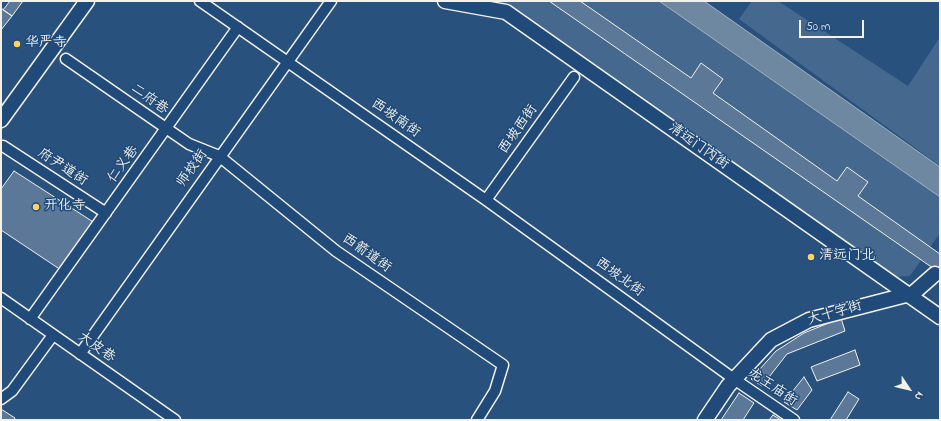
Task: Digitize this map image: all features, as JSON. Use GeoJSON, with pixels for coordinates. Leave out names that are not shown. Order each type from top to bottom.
{"type":"FeatureCollection","features":[{"type":"Feature","properties":{"kind":"main road"},"geometry":{"type":"LineString","coordinates":[[1,120],[87,1]]}},
{"type":"Feature","properties":{"kind":"main road","name":"清远门内街"},"geometry":{"type":"LineString","coordinates":[[445,1],[506,12],[940,318]]}},
{"type":"Feature","properties":{"kind":"main road"},"geometry":{"type":"LineString","coordinates":[[910,296],[936,274]]}},
{"type":"Feature","properties":{"kind":"main road","name":"大十字街"},"geometry":{"type":"LineString","coordinates":[[705,420],[734,379],[771,340],[809,320],[906,295],[910,296]]}},
{"type":"Feature","properties":{"kind":"street","name":"西坡南街"},"geometry":{"type":"LineString","coordinates":[[200,1],[486,200]]}},
{"type":"Feature","properties":{"kind":"street","name":"师校街"},"geometry":{"type":"LineString","coordinates":[[80,354],[331,1]]}},
{"type":"Feature","properties":{"kind":"street","name":"仁义巷"},"geometry":{"type":"LineString","coordinates":[[30,318],[167,129],[238,27]]}},
{"type":"Feature","properties":{"kind":"street","name":"二府巷"},"geometry":{"type":"LineString","coordinates":[[66,59],[189,144],[220,156]]}},
{"type":"Feature","properties":{"kind":"street","name":"西坡西街"},"geometry":{"type":"LineString","coordinates":[[486,200],[574,77]]}},
{"type":"Feature","properties":{"kind":"street","name":"府尹道街"},"geometry":{"type":"LineString","coordinates":[[2,146],[106,213]]}},
{"type":"Feature","properties":{"kind":"street","name":"西箭道街"},"geometry":{"type":"LineString","coordinates":[[220,156],[336,251],[503,365],[495,391],[477,420]]}},
{"type":"Feature","properties":{"kind":"street","name":"西坡北街"},"geometry":{"type":"LineString","coordinates":[[486,200],[734,379]]}},
{"type":"Feature","properties":{"kind":"street","name":"大皮巷"},"geometry":{"type":"LineString","coordinates":[[1,298],[175,420]]}},
{"type":"Feature","properties":{"kind":"street"},"geometry":{"type":"LineString","coordinates":[[1,399],[12,391],[53,335]]}},
{"type":"Feature","properties":{"kind":"street","name":"龙王庙街"},"geometry":{"type":"LineString","coordinates":[[734,379],[794,420]]}},
{"type":"Feature","properties":{"kind":"shaded area"},"geometry":{"type":"Polygon","coordinates":[[[491,1],[659,1],[940,197],[940,233],[910,276],[893,277],[506,4],[491,1]]]}},
{"type":"Feature","properties":{"kind":"shaded area"},"geometry":{"type":"Polygon","coordinates":[[[659,1],[704,1],[940,167],[940,197],[659,1]]]}},
{"type":"Feature","properties":{"kind":"shaded area"},"geometry":{"type":"Polygon","coordinates":[[[752,1],[778,1],[908,86],[940,37],[940,166],[739,19],[752,1]]]}},
{"type":"Feature","properties":{"kind":"building"},"geometry":{"type":"Polygon","coordinates":[[[10,1],[23,1],[12,16],[3,10],[10,1]]]}},
{"type":"Feature","properties":{"kind":"building"},"geometry":{"type":"Polygon","coordinates":[[[549,1],[580,1],[691,78],[701,63],[723,79],[713,93],[837,181],[847,167],[868,182],[858,196],[940,254],[940,273],[549,1]]]}},
{"type":"Feature","properties":{"kind":"building"},"geometry":{"type":"Polygon","coordinates":[[[1,8],[12,16],[1,30],[1,8]]]}},
{"type":"Feature","properties":{"kind":"building","name":"开化寺"},"geometry":{"type":"Polygon","coordinates":[[[14,171],[98,225],[64,272],[1,230],[1,189],[14,171]]]}},
{"type":"Feature","properties":{"kind":"building"},"geometry":{"type":"Polygon","coordinates":[[[841,318],[845,331],[787,354],[762,386],[751,379],[776,351],[804,333],[841,318]]]}},
{"type":"Feature","properties":{"kind":"building"},"geometry":{"type":"Polygon","coordinates":[[[855,350],[860,365],[817,381],[811,367],[855,350]]]}},
{"type":"Feature","properties":{"kind":"building"},"geometry":{"type":"Polygon","coordinates":[[[804,377],[812,390],[797,410],[784,402],[804,377]]]}},
{"type":"Feature","properties":{"kind":"building"},"geometry":{"type":"Polygon","coordinates":[[[848,392],[859,399],[846,420],[830,420],[848,392]]]}},
{"type":"Feature","properties":{"kind":"building"},"geometry":{"type":"Polygon","coordinates":[[[739,393],[754,403],[743,420],[721,420],[739,393]]]}},
{"type":"Feature","properties":{"kind":"building"},"geometry":{"type":"Polygon","coordinates":[[[1,409],[15,418],[14,420],[1,420],[1,409]]]}},
{"type":"Feature","properties":{"kind":"building"},"geometry":{"type":"Polygon","coordinates":[[[773,415],[781,420],[769,420],[773,415]]]}},
{"type":"Feature","properties":{"kind":"place","name":"华严寺"},"geometry":{"type":"Point","coordinates":[17,44]}},
{"type":"Feature","properties":{"kind":"place","name":"开化寺"},"geometry":{"type":"Point","coordinates":[36,207]}},
{"type":"Feature","properties":{"kind":"place","name":"清远门北"},"geometry":{"type":"Point","coordinates":[811,257]}}]}
